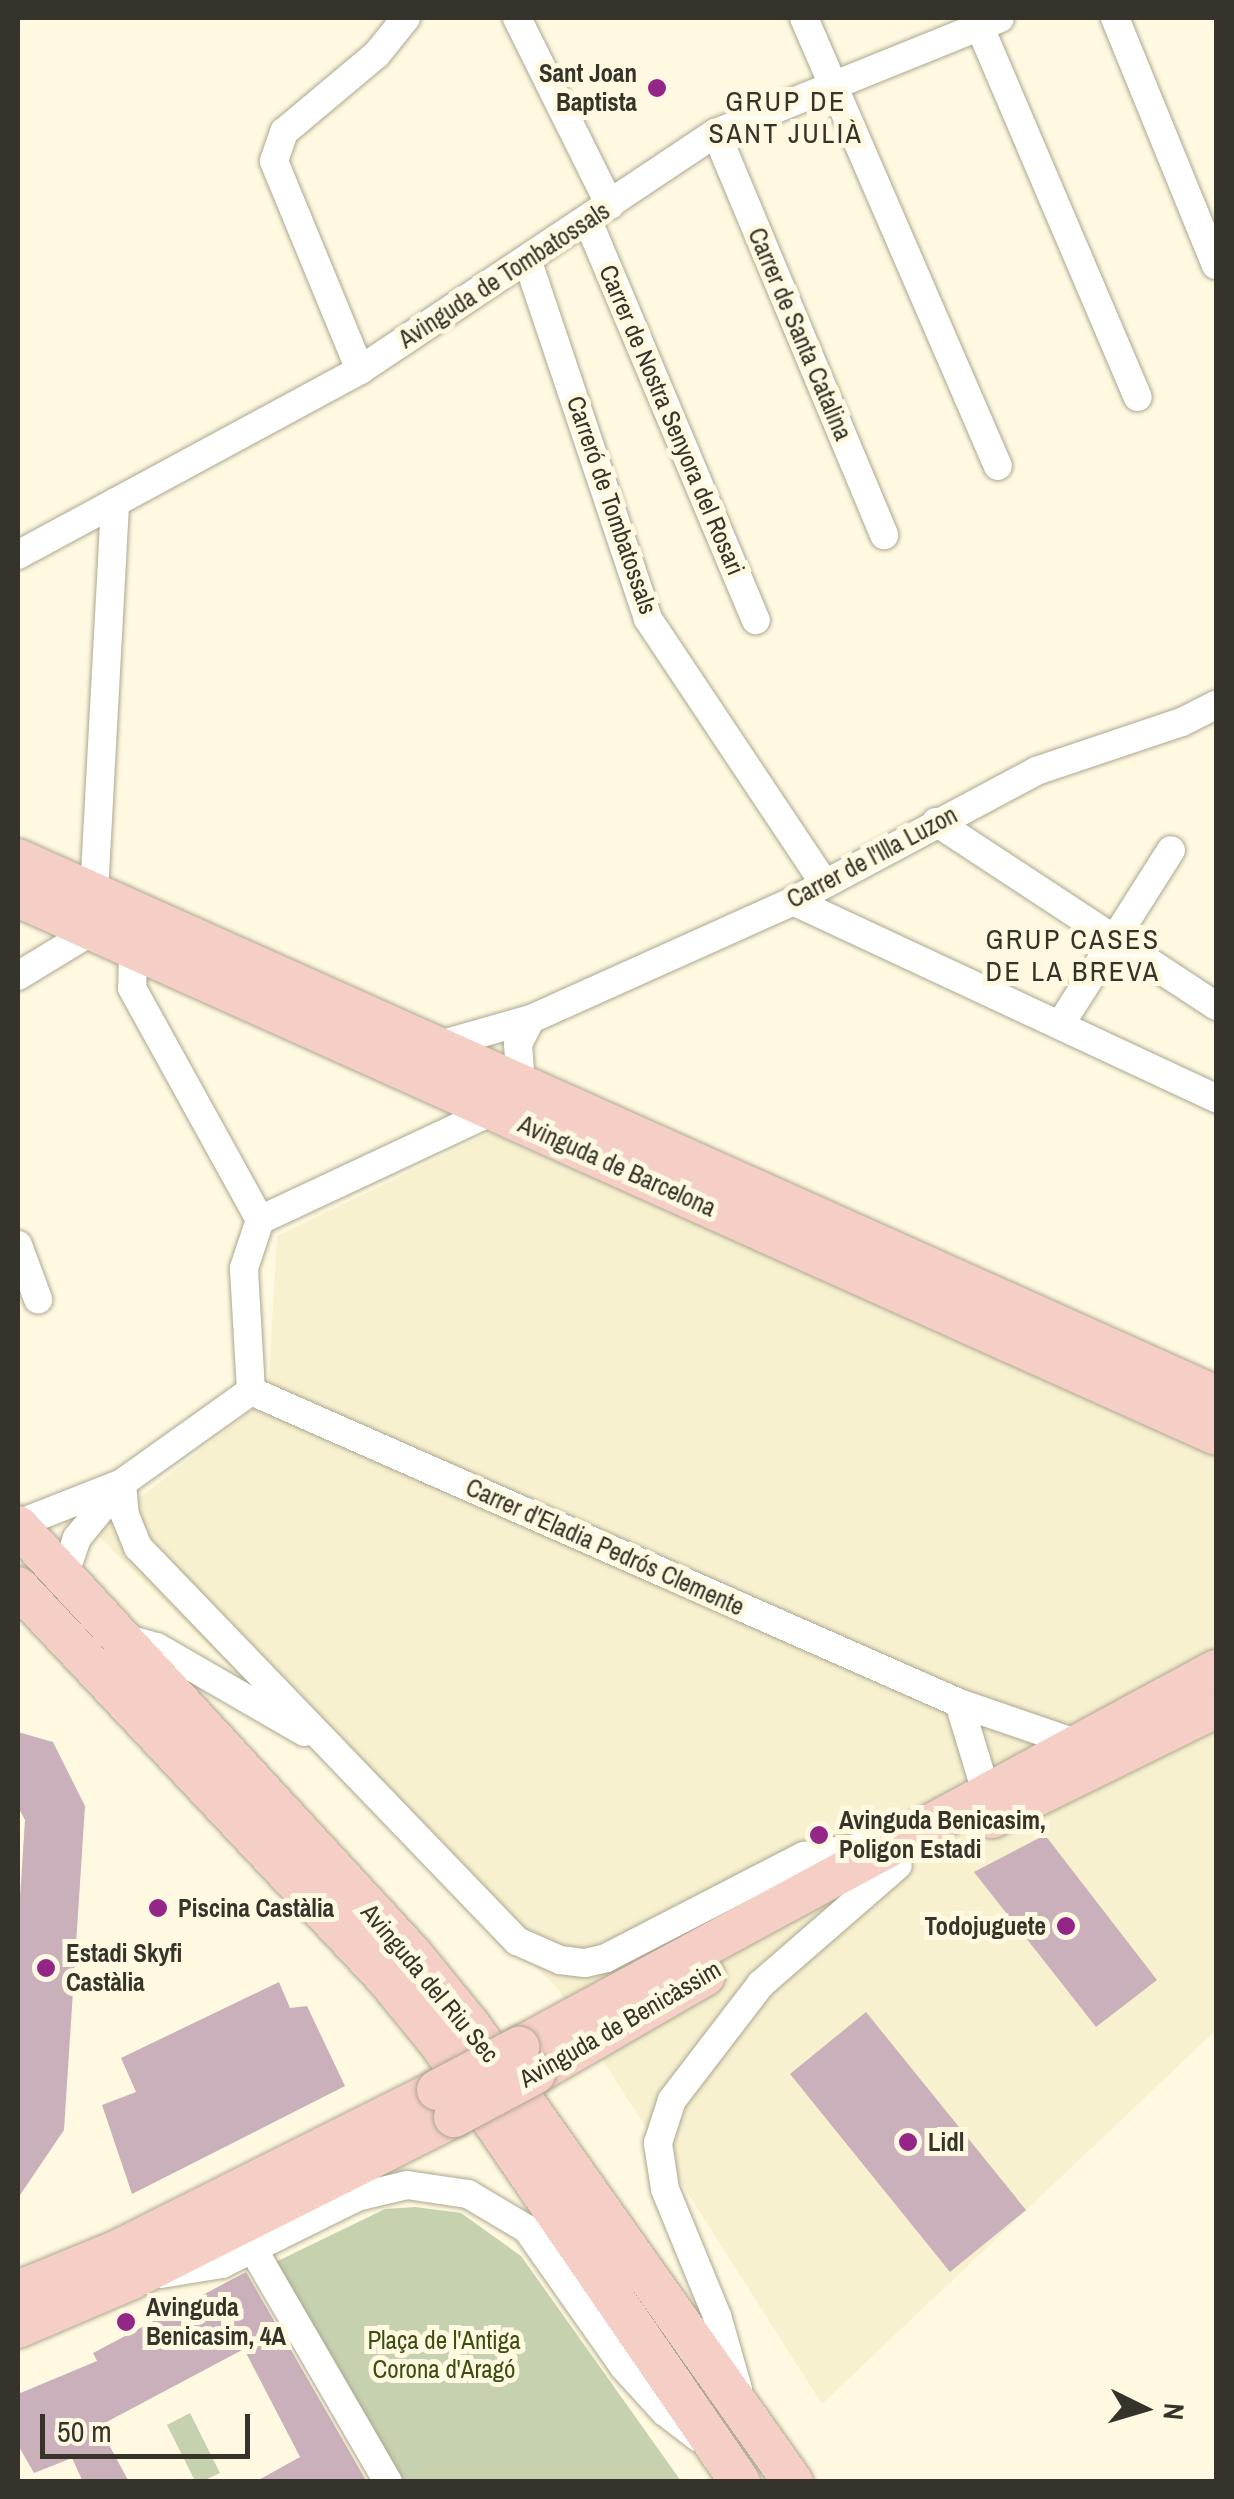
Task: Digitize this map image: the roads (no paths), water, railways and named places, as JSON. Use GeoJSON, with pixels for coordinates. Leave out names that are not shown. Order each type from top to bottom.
{"type":"FeatureCollection","features":[{"type":"Feature","properties":{"kind":"main road","name":"Avinguda de Barcelona"},"geometry":{"type":"LineString","coordinates":[[18,859],[93,912],[133,949],[507,1098],[1216,1396]]}},
{"type":"Feature","properties":{"kind":"main road","name":"Avinguda de Barcelona"},"geometry":{"type":"LineString","coordinates":[[18,897],[93,912],[436,1046],[507,1098],[1216,1435]]}},
{"type":"Feature","properties":{"kind":"main road","name":"Avinguda del Riu Sec"},"geometry":{"type":"LineString","coordinates":[[18,1525],[412,1954],[470,2025],[748,2424],[793,2482]]}},
{"type":"Feature","properties":{"kind":"main road","name":"Avinguda del Riu Sec"},"geometry":{"type":"LineString","coordinates":[[18,1588],[385,1977],[439,2043],[732,2470]]}},
{"type":"Feature","properties":{"kind":"main road","name":"Avinguda de Benicàssim"},"geometry":{"type":"LineString","coordinates":[[895,1854],[986,1792],[1216,1670]]}},
{"type":"Feature","properties":{"kind":"main road","name":"Avinguda de Benicàssim"},"geometry":{"type":"LineString","coordinates":[[18,2328],[130,2280],[895,1854],[1216,1708]]}},
{"type":"Feature","properties":{"kind":"main road","name":"Avinguda de Benicàssim"},"geometry":{"type":"LineString","coordinates":[[18,2291],[446,2103]]}},
{"type":"Feature","properties":{"kind":"street"},"geometry":{"type":"LineString","coordinates":[[360,370],[274,161],[284,132],[377,54],[406,18]]}},
{"type":"Feature","properties":{"kind":"street","name":"Carrer de Nostra Senyora del Rosari"},"geometry":{"type":"LineString","coordinates":[[518,18],[599,213],[756,620]]}},
{"type":"Feature","properties":{"kind":"street"},"geometry":{"type":"LineString","coordinates":[[804,18],[998,466]]}},
{"type":"Feature","properties":{"kind":"street"},"geometry":{"type":"LineString","coordinates":[[1115,18],[1216,265]]}},
{"type":"Feature","properties":{"kind":"street"},"geometry":{"type":"LineString","coordinates":[[985,21],[1138,397]]}},
{"type":"Feature","properties":{"kind":"street","name":"Avinguda de Tombatossals"},"geometry":{"type":"LineString","coordinates":[[18,554],[360,370],[528,262],[716,133],[985,21]]}},
{"type":"Feature","properties":{"kind":"street","name":"Carrer de Santa Catalina"},"geometry":{"type":"LineString","coordinates":[[716,133],[884,536]]}},
{"type":"Feature","properties":{"kind":"street","name":"Carreró de Tombatossals"},"geometry":{"type":"LineString","coordinates":[[528,262],[648,619],[824,883]]}},
{"type":"Feature","properties":{"kind":"street"},"geometry":{"type":"LineString","coordinates":[[18,976],[93,912],[116,503]]}},
{"type":"Feature","properties":{"kind":"street","name":"Carrer de l'Illa Luzon"},"geometry":{"type":"LineString","coordinates":[[436,1046],[531,1019],[793,901],[1036,771],[1182,722],[1216,705]]}},
{"type":"Feature","properties":{"kind":"street"},"geometry":{"type":"LineString","coordinates":[[936,822],[1216,1006]]}},
{"type":"Feature","properties":{"kind":"street"},"geometry":{"type":"LineString","coordinates":[[1060,1025],[1172,850]]}},
{"type":"Feature","properties":{"kind":"street"},"geometry":{"type":"LineString","coordinates":[[793,901],[1216,1097]]}},
{"type":"Feature","properties":{"kind":"street"},"geometry":{"type":"LineString","coordinates":[[133,949],[132,988],[260,1220]]}},
{"type":"Feature","properties":{"kind":"street"},"geometry":{"type":"LineString","coordinates":[[18,1525],[122,1483],[251,1391],[244,1268],[260,1220],[507,1098],[518,1044],[531,1019]]}},
{"type":"Feature","properties":{"kind":"street"},"geometry":{"type":"LineString","coordinates":[[18,1245],[38,1299]]}},
{"type":"Feature","properties":{"kind":"street","name":"Carrer d'Eladia Pedrós Clemente"},"geometry":{"type":"LineString","coordinates":[[251,1391],[959,1703],[1075,1743]]}},
{"type":"Feature","properties":{"kind":"street"},"geometry":{"type":"LineString","coordinates":[[64,1576],[77,1538],[122,1483]]}},
{"type":"Feature","properties":{"kind":"street"},"geometry":{"type":"LineString","coordinates":[[122,1483],[124,1514],[138,1546],[336,1750]]}},
{"type":"Feature","properties":{"kind":"street"},"geometry":{"type":"LineString","coordinates":[[120,1637],[157,1647],[336,1750]]}},
{"type":"Feature","properties":{"kind":"street"},"geometry":{"type":"LineString","coordinates":[[959,1703],[986,1792]]}},
{"type":"Feature","properties":{"kind":"street","name":"Avinguda de Benicàssim"},"geometry":{"type":"LineString","coordinates":[[336,1750],[518,1941],[560,1960],[584,1963],[606,1958],[804,1856],[895,1854]]}},
{"type":"Feature","properties":{"kind":"street"},"geometry":{"type":"LineString","coordinates":[[748,2424],[717,2316],[665,2189],[658,2143],[672,2100],[761,1984],[895,1854]]}},
{"type":"Feature","properties":{"kind":"street"},"geometry":{"type":"LineString","coordinates":[[130,2280],[222,2264],[357,2197],[407,2185],[468,2194],[527,2229],[624,2368],[665,2412],[732,2470]]}},
{"type":"Feature","properties":{"kind":"street"},"geometry":{"type":"LineString","coordinates":[[253,2249],[388,2482]]}},
{"type":"Feature","properties":{"kind":"place","name":"Sant Joan Baptista"},"geometry":{"type":"Point","coordinates":[657,88]}},
{"type":"Feature","properties":{"kind":"place","name":"Avinguda Benicasim, Poligon Estadi"},"geometry":{"type":"Point","coordinates":[819,1835]}},
{"type":"Feature","properties":{"kind":"place","name":"Piscina Castàlia"},"geometry":{"type":"Point","coordinates":[158,1908]}},
{"type":"Feature","properties":{"kind":"place","name":"Todojuguete"},"geometry":{"type":"Point","coordinates":[1066,1926]}},
{"type":"Feature","properties":{"kind":"place","name":"Estadi Skyfi Castàlia"},"geometry":{"type":"Point","coordinates":[46,1968]}},
{"type":"Feature","properties":{"kind":"place","name":"Lidl"},"geometry":{"type":"Point","coordinates":[908,2142]}},
{"type":"Feature","properties":{"kind":"place","name":"Avinguda Benicasim, 4A"},"geometry":{"type":"Point","coordinates":[126,2322]}},
{"type":"Feature","properties":{"kind":"district","name":"GRUP DE SANT JULIÀ"},"geometry":{"type":"Point","coordinates":[786,117]}},
{"type":"Feature","properties":{"kind":"district","name":"GRUP CASES DE LA BREVA"},"geometry":{"type":"Point","coordinates":[1073,955]}},
{"type":"Feature","properties":{"kind":"park label","name":"Plaça de l'Antiga Corona d'Aragó"},"geometry":{"type":"Point","coordinates":[444,2356]}}]}
